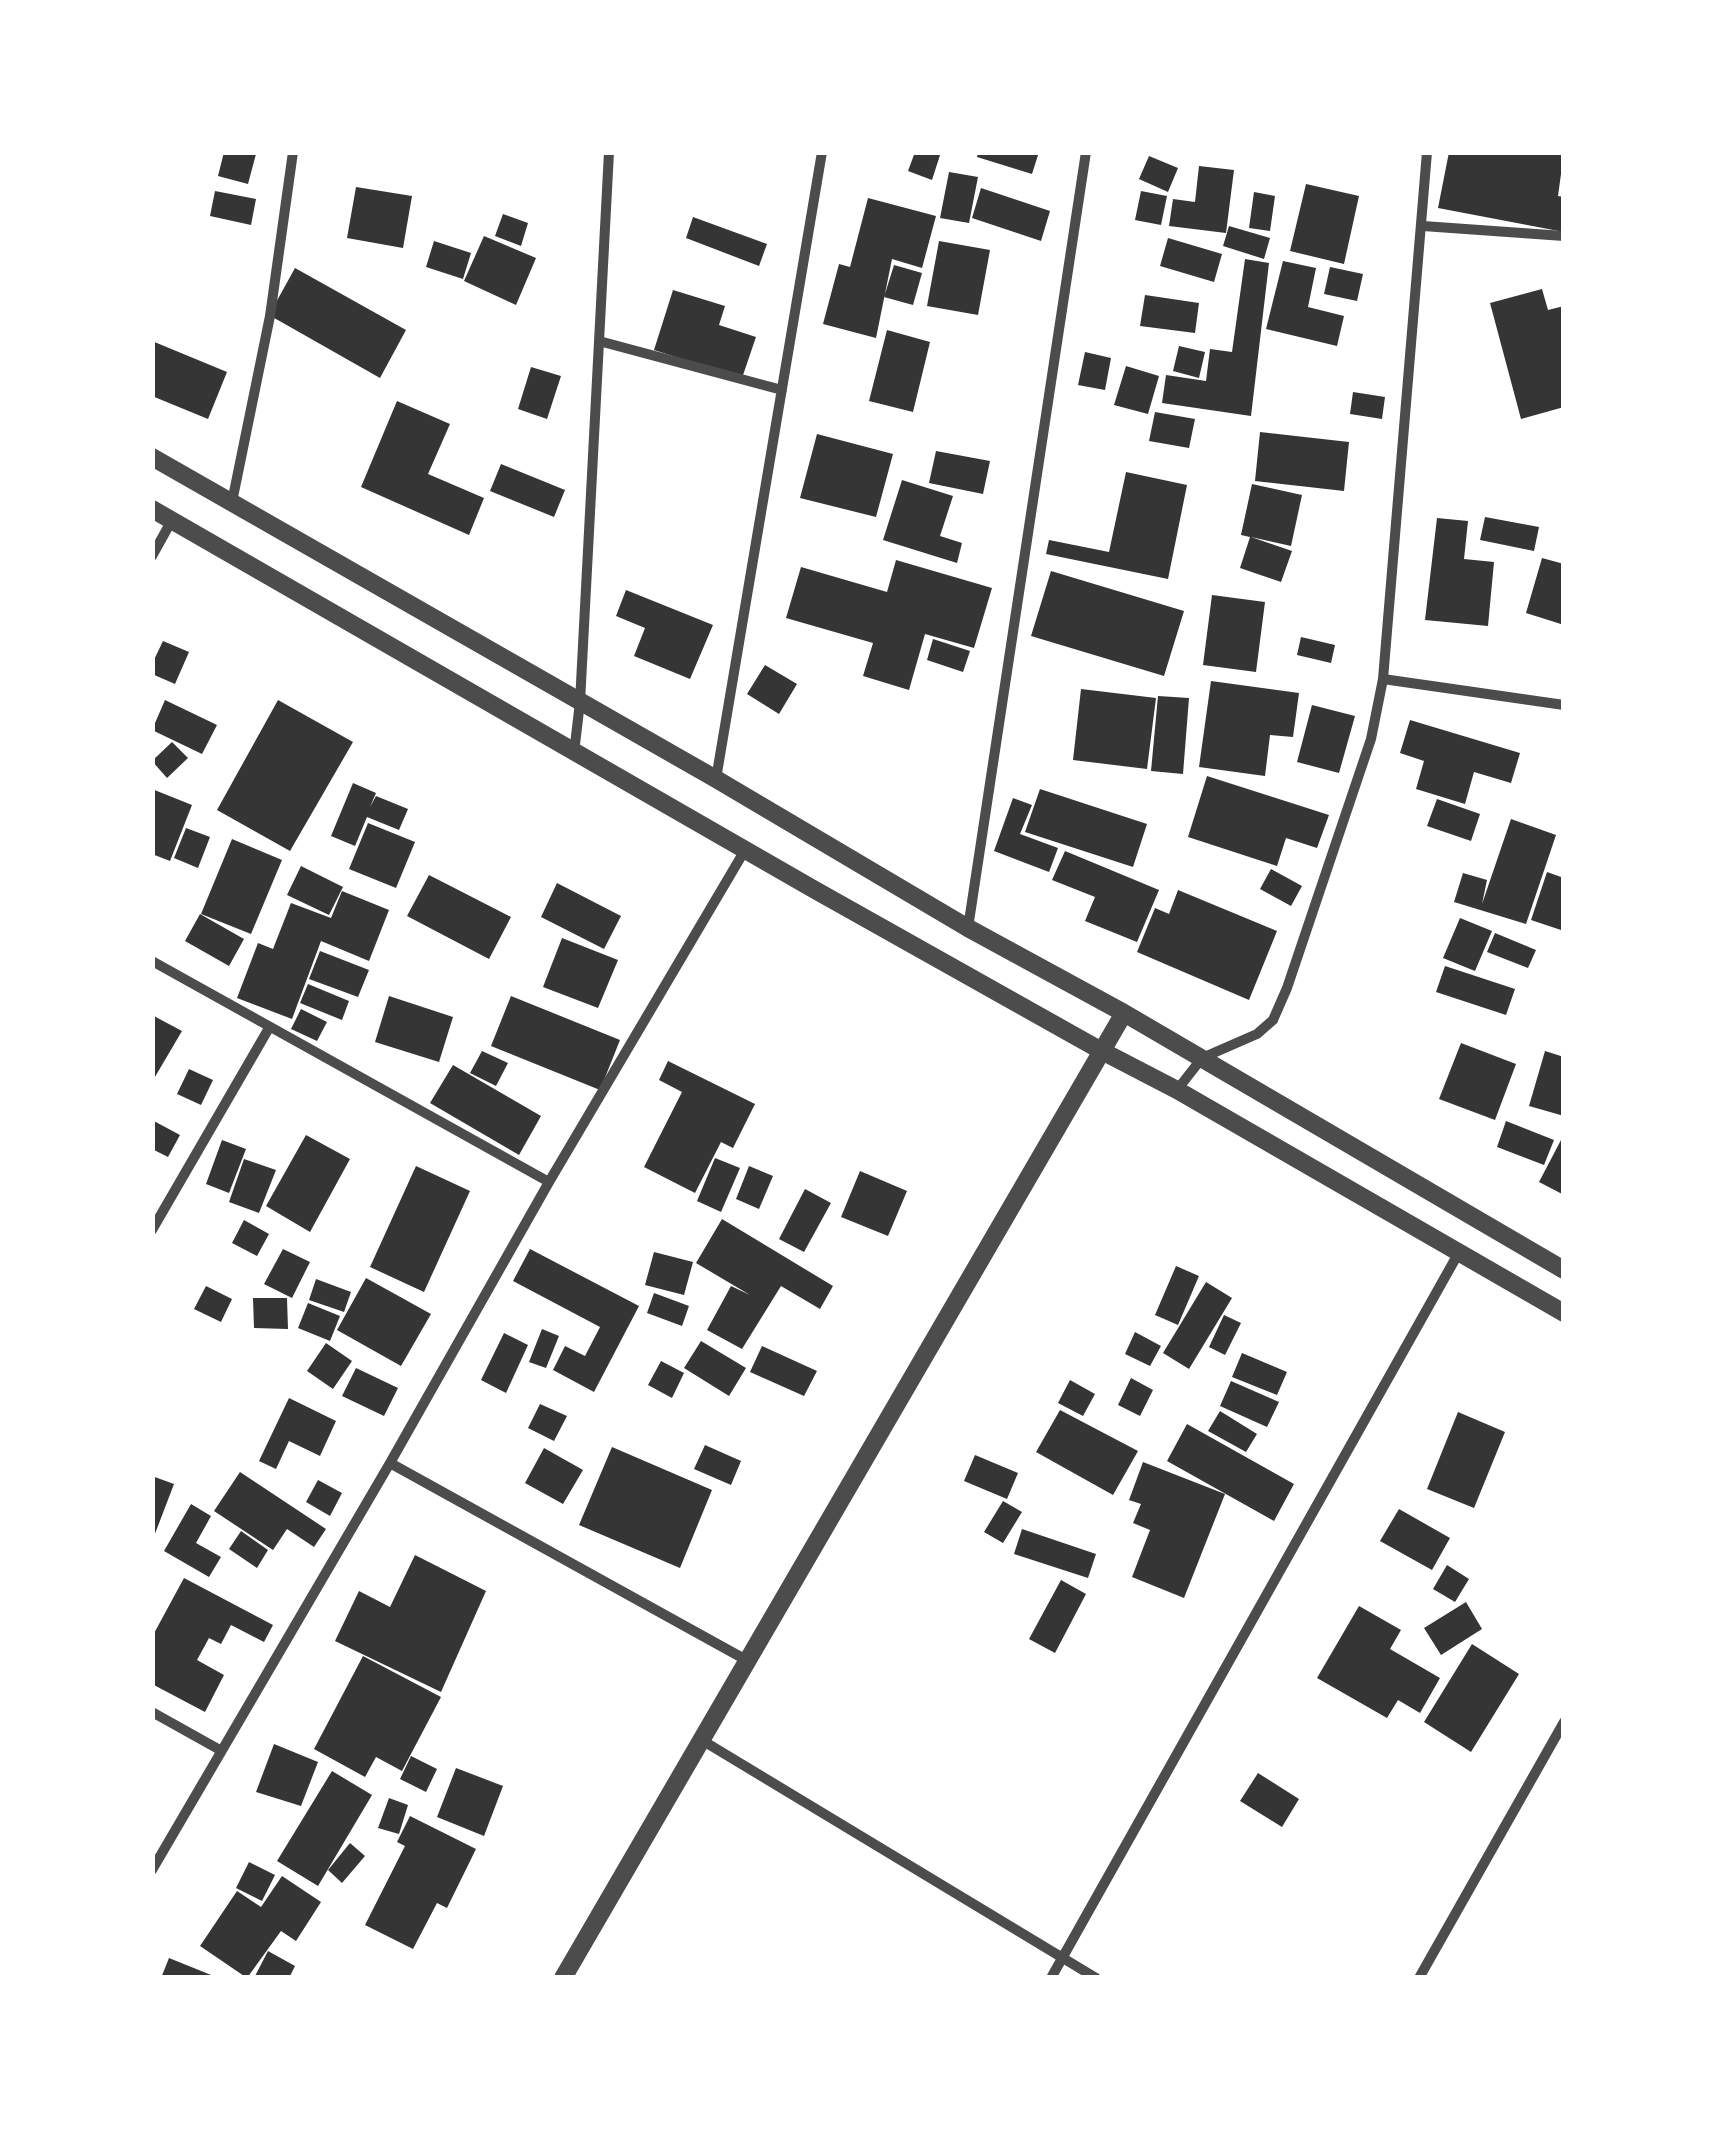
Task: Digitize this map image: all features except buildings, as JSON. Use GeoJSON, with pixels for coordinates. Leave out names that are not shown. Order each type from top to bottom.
{"type":"FeatureCollection","features":[{"type":"Feature","properties":{"kind":"street"},"geometry":{"type":"LineString","coordinates":[[232,502],[270,316],[292,152]]}},
{"type":"Feature","properties":{"kind":"street"},"geometry":{"type":"LineString","coordinates":[[574,753],[580,702],[608,152]]}},
{"type":"Feature","properties":{"kind":"street"},"geometry":{"type":"LineString","coordinates":[[716,779],[822,152]]}},
{"type":"Feature","properties":{"kind":"street"},"geometry":{"type":"LineString","coordinates":[[968,928],[1086,152]]}},
{"type":"Feature","properties":{"kind":"street"},"geometry":{"type":"LineString","coordinates":[[1178,1090],[1202,1058],[1256,1034],[1273,1020],[1288,988],[1371,739],[1384,679],[1427,152]]}},
{"type":"Feature","properties":{"kind":"street"},"geometry":{"type":"LineString","coordinates":[[1423,226],[1564,236]]}},
{"type":"Feature","properties":{"kind":"street"},"geometry":{"type":"LineString","coordinates":[[598,341],[782,390]]}},
{"type":"Feature","properties":{"kind":"street"},"geometry":{"type":"LineString","coordinates":[[152,457],[716,779],[968,928],[1124,1012],[1564,1270]]}},
{"type":"Feature","properties":{"kind":"street"},"geometry":{"type":"LineString","coordinates":[[152,509],[574,753],[1100,1050],[1178,1090],[1564,1313]]}},
{"type":"Feature","properties":{"kind":"street"},"geometry":{"type":"LineString","coordinates":[[152,556],[172,520]]}},
{"type":"Feature","properties":{"kind":"street"},"geometry":{"type":"LineString","coordinates":[[1384,679],[1564,705]]}},
{"type":"Feature","properties":{"kind":"street"},"geometry":{"type":"LineString","coordinates":[[152,1870],[390,1463],[548,1182],[745,850]]}},
{"type":"Feature","properties":{"kind":"street"},"geometry":{"type":"LineString","coordinates":[[152,961],[548,1182]]}},
{"type":"Feature","properties":{"kind":"street"},"geometry":{"type":"LineString","coordinates":[[564,1978],[1124,1012]]}},
{"type":"Feature","properties":{"kind":"street"},"geometry":{"type":"LineString","coordinates":[[152,1230],[269,1028]]}},
{"type":"Feature","properties":{"kind":"street"},"geometry":{"type":"LineString","coordinates":[[1051,1978],[1458,1254]]}},
{"type":"Feature","properties":{"kind":"street"},"geometry":{"type":"LineString","coordinates":[[390,1463],[749,1662]]}},
{"type":"Feature","properties":{"kind":"street"},"geometry":{"type":"LineString","coordinates":[[152,1712],[220,1750]]}},
{"type":"Feature","properties":{"kind":"street"},"geometry":{"type":"LineString","coordinates":[[1419,1978],[1564,1722]]}},
{"type":"Feature","properties":{"kind":"street"},"geometry":{"type":"LineString","coordinates":[[700,1739],[1096,1978]]}}]}
